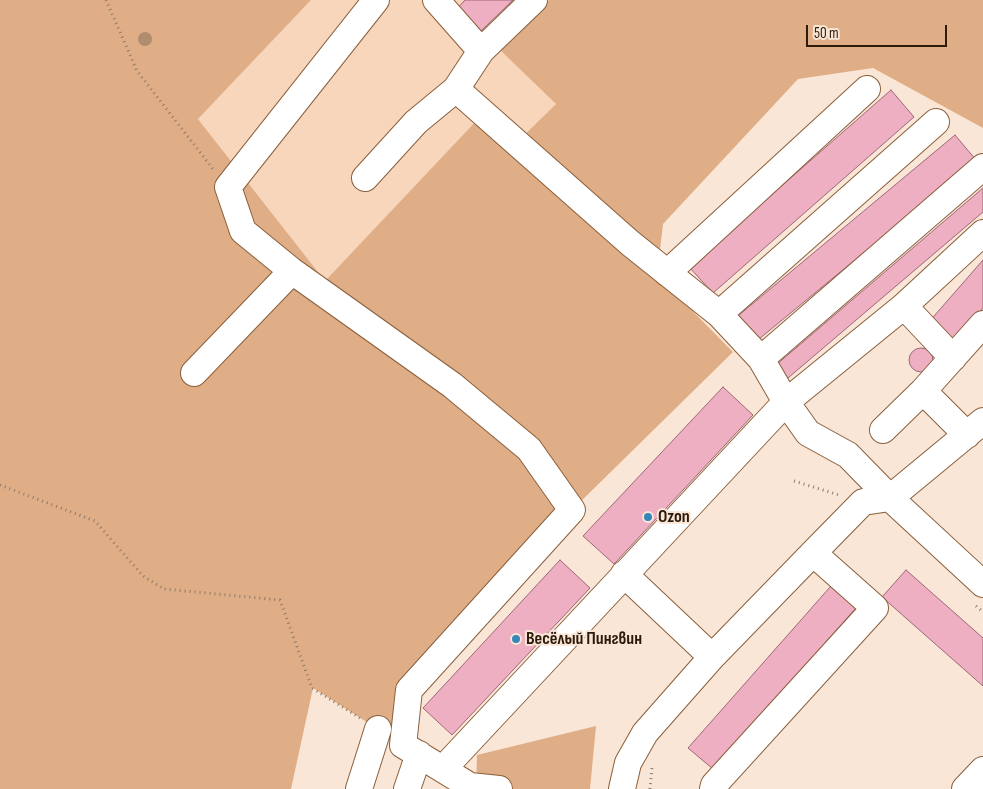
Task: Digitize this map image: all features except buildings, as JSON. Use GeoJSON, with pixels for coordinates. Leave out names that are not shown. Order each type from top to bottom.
{"type":"FeatureCollection","features":[{"type":"Feature","properties":{"kind":"street"},"geometry":{"type":"LineString","coordinates":[[376,0],[228,187],[243,231],[292,271],[452,386],[529,449],[572,510],[409,690],[403,745],[470,788],[499,789]]}},
{"type":"Feature","properties":{"kind":"street"},"geometry":{"type":"LineString","coordinates":[[364,178],[416,122],[456,89],[481,51],[534,0]]}},
{"type":"Feature","properties":{"kind":"street"},"geometry":{"type":"LineString","coordinates":[[443,2],[481,51]]}},
{"type":"Feature","properties":{"kind":"street"},"geometry":{"type":"LineString","coordinates":[[456,89],[630,243],[719,314],[761,359],[786,402],[808,433],[848,455],[890,498],[983,584]]}},
{"type":"Feature","properties":{"kind":"street"},"geometry":{"type":"LineString","coordinates":[[667,273],[867,89]]}},
{"type":"Feature","properties":{"kind":"street"},"geometry":{"type":"LineString","coordinates":[[719,314],[936,122]]}},
{"type":"Feature","properties":{"kind":"street"},"geometry":{"type":"LineString","coordinates":[[761,359],[983,168]]}},
{"type":"Feature","properties":{"kind":"street"},"geometry":{"type":"LineString","coordinates":[[443,769],[786,402],[904,306],[983,233]]}},
{"type":"Feature","properties":{"kind":"street"},"geometry":{"type":"LineString","coordinates":[[194,373],[292,271]]}},
{"type":"Feature","properties":{"kind":"street"},"geometry":{"type":"LineString","coordinates":[[904,306],[953,358]]}},
{"type":"Feature","properties":{"kind":"street"},"geometry":{"type":"LineString","coordinates":[[883,430],[924,391],[983,324]]}},
{"type":"Feature","properties":{"kind":"street"},"geometry":{"type":"LineString","coordinates":[[622,789],[628,763],[645,732],[712,657],[812,553],[863,502],[890,498],[975,428],[924,391]]}},
{"type":"Feature","properties":{"kind":"street"},"geometry":{"type":"LineString","coordinates":[[713,789],[714,785],[875,608],[812,553]]}},
{"type":"Feature","properties":{"kind":"street"},"geometry":{"type":"LineString","coordinates":[[624,574],[712,657]]}},
{"type":"Feature","properties":{"kind":"street"},"geometry":{"type":"LineString","coordinates":[[359,789],[378,729]]}},
{"type":"Feature","properties":{"kind":"street"},"geometry":{"type":"LineString","coordinates":[[407,789],[418,754]]}},
{"type":"Feature","properties":{"kind":"street"},"geometry":{"type":"LineString","coordinates":[[965,789],[983,770]]}},
{"type":"Feature","properties":{"kind":"path"},"geometry":{"type":"LineString","coordinates":[[106,0],[137,71],[228,187]]}},
{"type":"Feature","properties":{"kind":"path"},"geometry":{"type":"LineString","coordinates":[[794,481],[863,502]]}},
{"type":"Feature","properties":{"kind":"path"},"geometry":{"type":"LineString","coordinates":[[0,485],[95,521],[143,576],[164,590],[280,600],[312,688]]}},
{"type":"Feature","properties":{"kind":"path"},"geometry":{"type":"LineString","coordinates":[[650,789],[653,766]]}},
{"type":"Feature","properties":{"kind":"shaded area"},"geometry":{"type":"Polygon","coordinates":[[[0,0],[311,0],[198,119],[325,281],[478,119],[510,149],[556,104],[500,50],[549,0],[983,0],[983,128],[873,68],[798,79],[663,224],[657,275],[733,352],[572,510],[409,689],[403,745],[313,688],[291,789],[0,789],[0,0]]]}},
{"type":"Feature","properties":{"kind":"shaded area"},"geometry":{"type":"Polygon","coordinates":[[[311,0],[549,0],[500,50],[556,104],[510,149],[478,119],[325,281],[198,119],[311,0]]]}},
{"type":"Feature","properties":{"kind":"shaded area"},"geometry":{"type":"Polygon","coordinates":[[[596,726],[590,789],[476,789],[477,755],[596,726]]]}},
{"type":"Feature","properties":{"kind":"place","name":"Ozon"},"geometry":{"type":"Point","coordinates":[648,517]}},
{"type":"Feature","properties":{"kind":"place","name":"Весёлый Пингвин"},"geometry":{"type":"Point","coordinates":[516,639]}}]}
